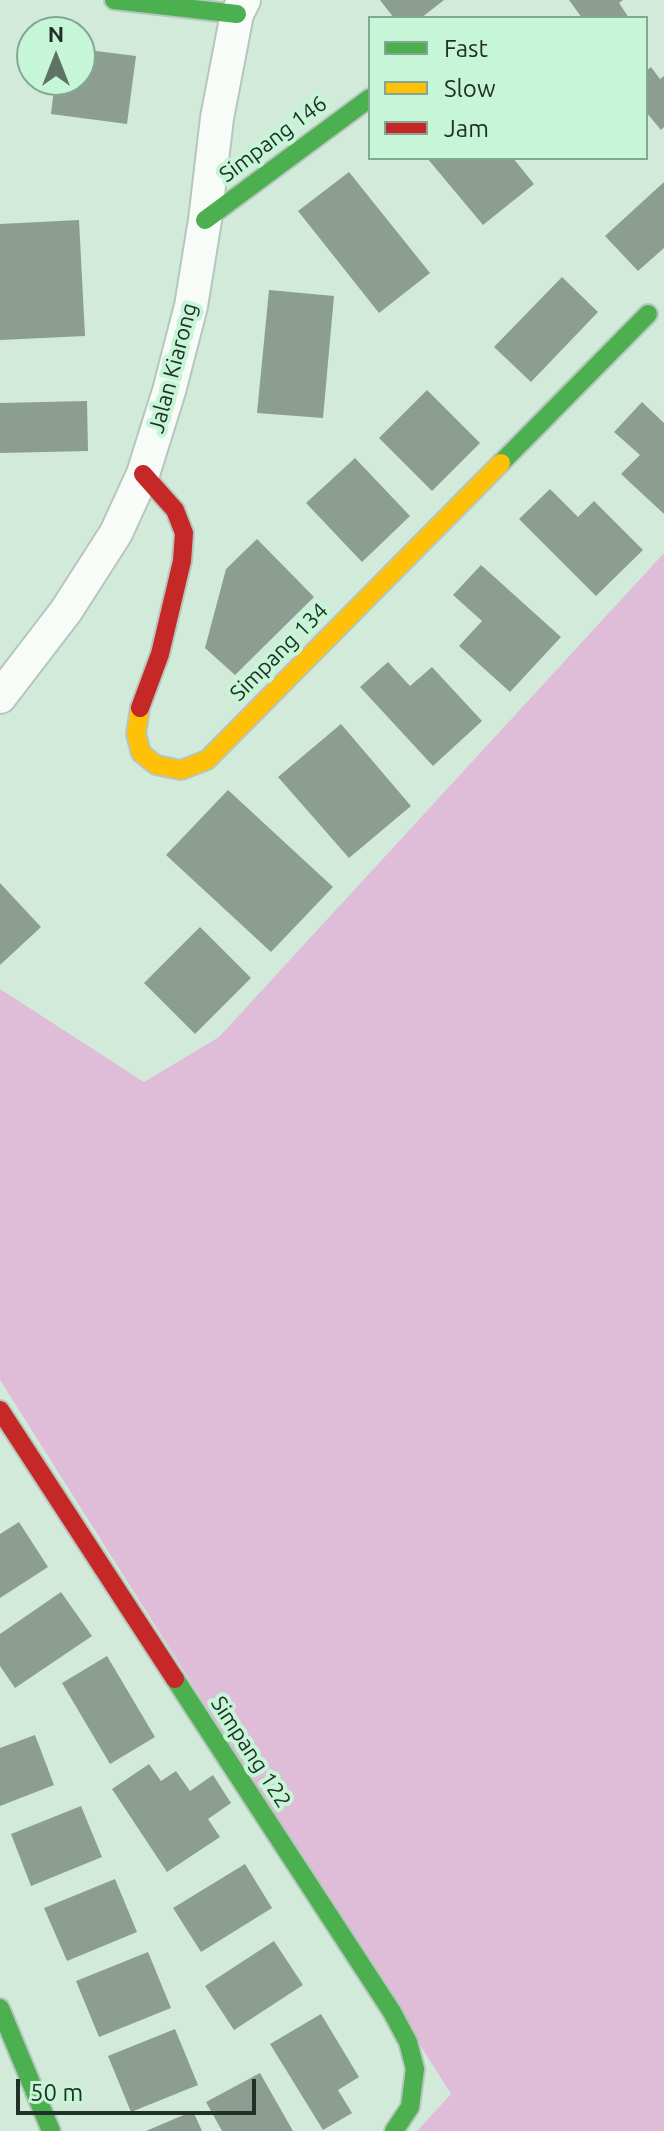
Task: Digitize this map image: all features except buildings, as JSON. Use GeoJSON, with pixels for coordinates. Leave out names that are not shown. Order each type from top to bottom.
{"type":"FeatureCollection","features":[{"type":"Feature","properties":{"kind":"street"},"geometry":{"type":"LineString","coordinates":[[114,0],[241,7]]}},
{"type":"Feature","properties":{"kind":"street","name":"Jalan Kiarong"},"geometry":{"type":"LineString","coordinates":[[0,697],[66,611],[116,533],[143,474],[191,306],[217,118],[241,7]]}},
{"type":"Feature","properties":{"kind":"street","name":"Simpang 146"},"geometry":{"type":"LineString","coordinates":[[205,220],[368,99]]}},
{"type":"Feature","properties":{"kind":"street","name":"Simpang 134"},"geometry":{"type":"LineString","coordinates":[[143,474],[175,510],[184,533],[182,561],[160,654],[140,709],[136,734],[141,753],[156,765],[181,770],[207,760],[648,314]]}},
{"type":"Feature","properties":{"kind":"street","name":"Simpang 122"},"geometry":{"type":"LineString","coordinates":[[0,1410],[392,2012],[408,2042],[415,2069],[410,2107],[394,2131]]}},
{"type":"Feature","properties":{"kind":"street"},"geometry":{"type":"LineString","coordinates":[[0,2008],[12,2076],[51,2131]]}},
{"type":"Feature","properties":{"kind":"shaded area"},"geometry":{"type":"Polygon","coordinates":[[[664,553],[664,2131],[417,2131],[451,2094],[0,1380],[0,989],[144,1082],[219,1037],[664,553]]]}},
{"type":"Feature","properties":{"kind":"traffic: fast"},"geometry":{"type":"LineString","coordinates":[[114,0],[237,14]]}},
{"type":"Feature","properties":{"kind":"traffic: fast"},"geometry":{"type":"LineString","coordinates":[[205,220],[368,99]]}},
{"type":"Feature","properties":{"kind":"traffic: fast"},"geometry":{"type":"LineString","coordinates":[[501,463],[648,314]]}},
{"type":"Feature","properties":{"kind":"traffic: fast"},"geometry":{"type":"LineString","coordinates":[[175,1679],[392,2012],[408,2042],[415,2069],[410,2107],[394,2131]]}},
{"type":"Feature","properties":{"kind":"traffic: fast"},"geometry":{"type":"LineString","coordinates":[[0,2008],[51,2131]]}},
{"type":"Feature","properties":{"kind":"traffic: slow"},"geometry":{"type":"LineString","coordinates":[[140,708],[136,734],[141,753],[156,765],[181,770],[207,760],[501,463]]}},
{"type":"Feature","properties":{"kind":"traffic: jam"},"geometry":{"type":"LineString","coordinates":[[140,708],[160,654],[182,561],[184,533],[175,510],[143,474]]}},
{"type":"Feature","properties":{"kind":"traffic: jam"},"geometry":{"type":"LineString","coordinates":[[0,1410],[175,1679]]}}]}
